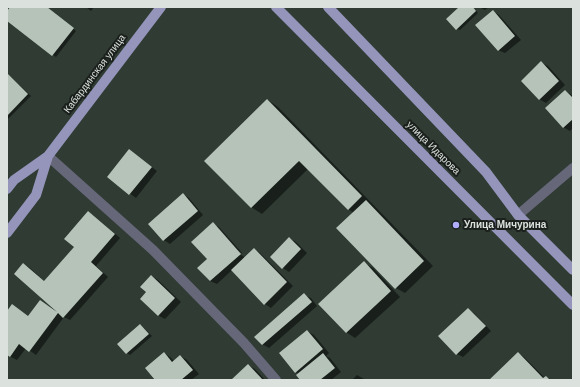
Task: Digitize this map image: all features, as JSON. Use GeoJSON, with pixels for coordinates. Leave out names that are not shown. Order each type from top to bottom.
{"type":"FeatureCollection","features":[{"type":"Feature","properties":{"kind":"main road","name":"Кабардинская улица"},"geometry":{"type":"LineString","coordinates":[[7,189],[14,180],[48,156],[162,7]]}},
{"type":"Feature","properties":{"kind":"main road","name":"улица Идарова"},"geometry":{"type":"LineString","coordinates":[[276,7],[573,304]]}},
{"type":"Feature","properties":{"kind":"main road","name":"улица Идарова"},"geometry":{"type":"LineString","coordinates":[[328,7],[486,172],[518,215],[573,270]]}},
{"type":"Feature","properties":{"kind":"main road","name":"Кабардинская улица"},"geometry":{"type":"LineString","coordinates":[[7,232],[36,195],[48,156]]}},
{"type":"Feature","properties":{"kind":"street"},"geometry":{"type":"LineString","coordinates":[[48,156],[153,250],[244,343],[276,380]]}},
{"type":"Feature","properties":{"kind":"street"},"geometry":{"type":"LineString","coordinates":[[518,215],[573,168]]}},
{"type":"Feature","properties":{"kind":"building"},"geometry":{"type":"Polygon","coordinates":[[[10,7],[47,7],[74,28],[52,56],[7,21],[7,11],[10,7]]]}},
{"type":"Feature","properties":{"kind":"building"},"geometry":{"type":"Polygon","coordinates":[[[459,7],[473,7],[476,11],[456,30],[446,19],[459,7]]]}},
{"type":"Feature","properties":{"kind":"building"},"geometry":{"type":"Polygon","coordinates":[[[493,10],[515,36],[498,51],[475,25],[493,10]]]}},
{"type":"Feature","properties":{"kind":"building"},"geometry":{"type":"Polygon","coordinates":[[[541,61],[559,81],[539,100],[521,81],[541,61]]]}},
{"type":"Feature","properties":{"kind":"building"},"geometry":{"type":"Polygon","coordinates":[[[7,73],[28,94],[7,116],[7,73]]]}},
{"type":"Feature","properties":{"kind":"building"},"geometry":{"type":"Polygon","coordinates":[[[565,90],[573,98],[573,119],[563,128],[545,108],[565,90]]]}},
{"type":"Feature","properties":{"kind":"building"},"geometry":{"type":"Polygon","coordinates":[[[267,99],[362,196],[348,210],[299,161],[251,208],[204,161],[267,99]]]}},
{"type":"Feature","properties":{"kind":"building"},"geometry":{"type":"Polygon","coordinates":[[[129,149],[152,167],[129,195],[107,177],[129,149]]]}},
{"type":"Feature","properties":{"kind":"building"},"geometry":{"type":"Polygon","coordinates":[[[183,193],[198,211],[163,241],[148,224],[183,193]]]}},
{"type":"Feature","properties":{"kind":"building"},"geometry":{"type":"Polygon","coordinates":[[[366,200],[424,261],[395,289],[336,228],[366,200]]]}},
{"type":"Feature","properties":{"kind":"building"},"geometry":{"type":"Polygon","coordinates":[[[88,211],[115,234],[91,262],[103,273],[63,318],[58,313],[29,352],[19,344],[10,357],[7,355],[7,311],[12,304],[28,316],[40,300],[57,312],[14,274],[23,263],[44,281],[74,247],[64,239],[88,211]]]}},
{"type":"Feature","properties":{"kind":"building"},"geometry":{"type":"Polygon","coordinates":[[[213,222],[241,254],[210,281],[197,268],[207,259],[191,242],[213,222]]]}},
{"type":"Feature","properties":{"kind":"building"},"geometry":{"type":"Polygon","coordinates":[[[289,237],[301,249],[282,269],[270,257],[289,237]]]}},
{"type":"Feature","properties":{"kind":"building"},"geometry":{"type":"Polygon","coordinates":[[[254,248],[287,282],[264,305],[231,270],[254,248]]]}},
{"type":"Feature","properties":{"kind":"building"},"geometry":{"type":"Polygon","coordinates":[[[364,261],[391,291],[346,333],[318,304],[364,261]]]}},
{"type":"Feature","properties":{"kind":"building"},"geometry":{"type":"Polygon","coordinates":[[[151,275],[175,298],[158,316],[140,299],[146,292],[140,287],[151,275]]]}},
{"type":"Feature","properties":{"kind":"building"},"geometry":{"type":"Polygon","coordinates":[[[304,293],[312,302],[262,345],[254,337],[304,293]]]}},
{"type":"Feature","properties":{"kind":"building"},"geometry":{"type":"Polygon","coordinates":[[[468,308],[486,326],[456,355],[438,336],[468,308]]]}},
{"type":"Feature","properties":{"kind":"building"},"geometry":{"type":"Polygon","coordinates":[[[140,324],[149,334],[126,354],[117,344],[140,324]]]}},
{"type":"Feature","properties":{"kind":"building"},"geometry":{"type":"Polygon","coordinates":[[[307,330],[323,349],[295,373],[279,353],[307,330]]]}},
{"type":"Feature","properties":{"kind":"building"},"geometry":{"type":"Polygon","coordinates":[[[164,352],[172,362],[180,355],[193,370],[181,380],[155,380],[145,368],[164,352]]]}},
{"type":"Feature","properties":{"kind":"building"},"geometry":{"type":"Polygon","coordinates":[[[518,352],[543,378],[546,376],[550,380],[489,380],[518,352]]]}},
{"type":"Feature","properties":{"kind":"building"},"geometry":{"type":"Polygon","coordinates":[[[323,353],[335,368],[320,380],[300,380],[296,375],[323,353]]]}},
{"type":"Feature","properties":{"kind":"building"},"geometry":{"type":"Polygon","coordinates":[[[248,364],[263,380],[231,380],[248,364]]]}},
{"type":"Feature","properties":{"kind":"place","name":"Улица Мичурина"},"geometry":{"type":"Point","coordinates":[456,225]}}]}
